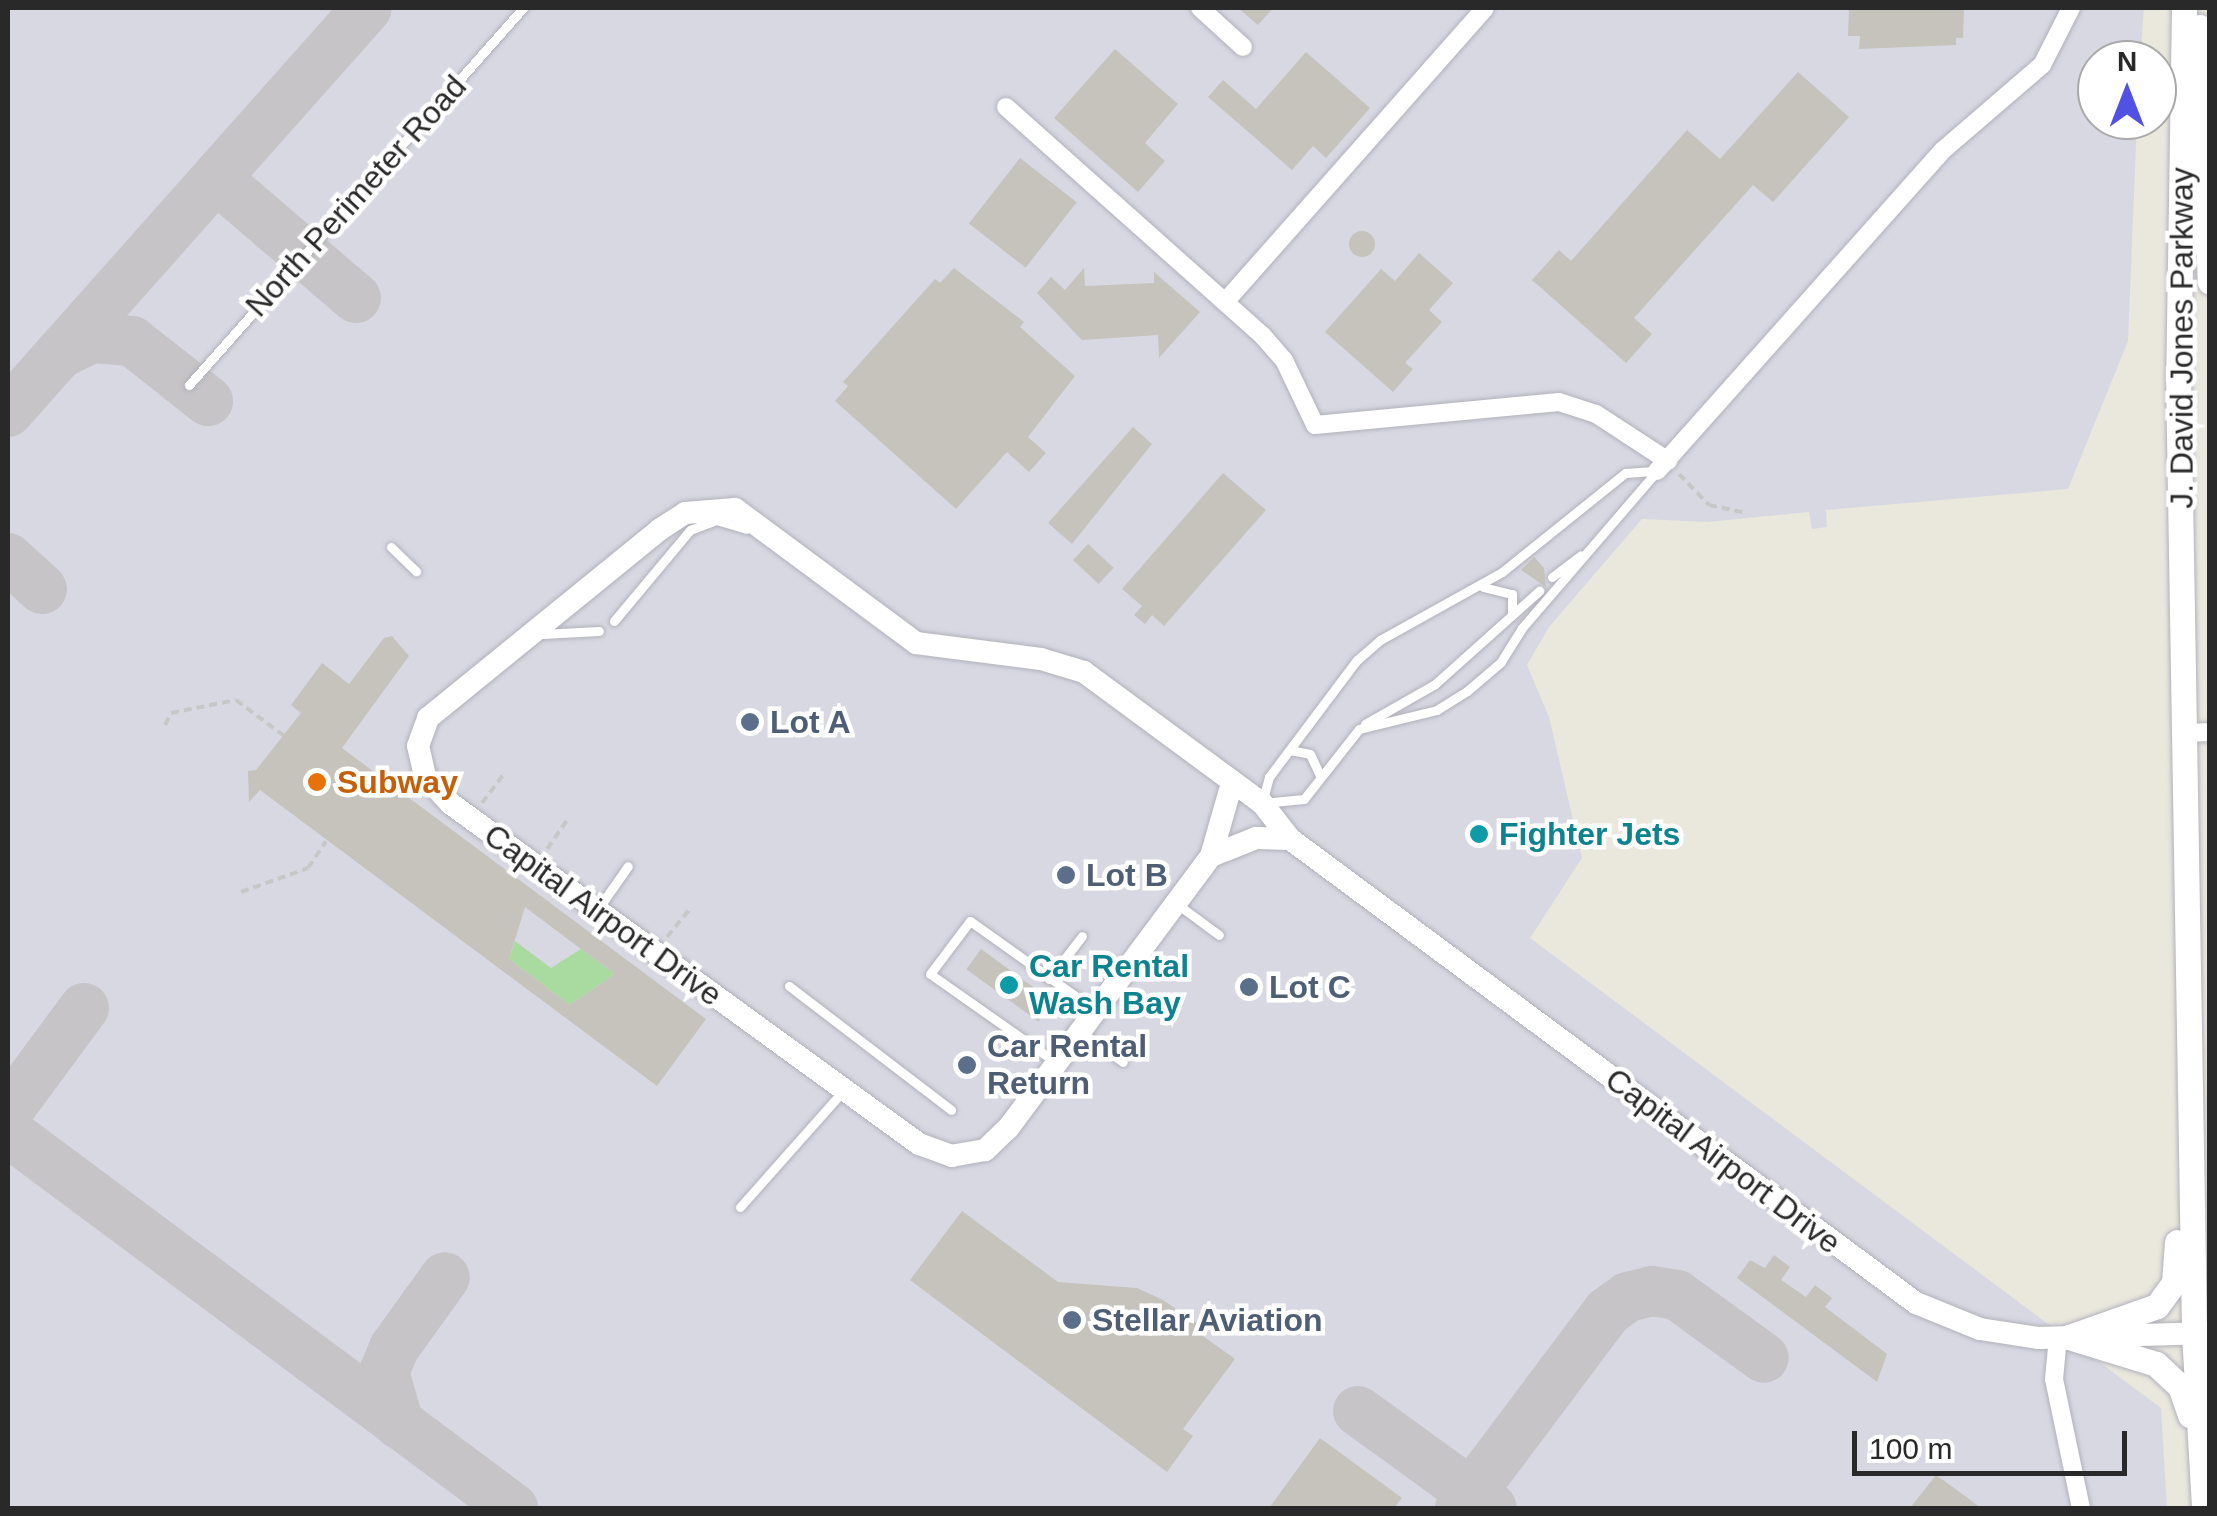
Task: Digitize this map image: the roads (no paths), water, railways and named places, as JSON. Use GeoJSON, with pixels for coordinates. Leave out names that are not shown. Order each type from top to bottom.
{"type":"FeatureCollection","features":[{"type":"Feature","properties":{"kind":"main road","name":"J. David Jones Parkway"},"geometry":{"type":"LineString","coordinates":[[2184,8],[2178,374],[2198,733],[2188,1031],[2202,1333],[2200,1446],[2204,1508]]}},
{"type":"Feature","properties":{"kind":"main road","name":"J. David Jones Parkway"},"geometry":{"type":"LineString","coordinates":[[2199,8],[2210,282]]}},
{"type":"Feature","properties":{"kind":"main road"},"geometry":{"type":"LineString","coordinates":[[2064,1338],[2157,1306],[2174,1283],[2174,1092],[2188,1031]]}},
{"type":"Feature","properties":{"kind":"main road"},"geometry":{"type":"LineString","coordinates":[[2064,1338],[2166,1372],[2180,1386],[2200,1446]]}},
{"type":"Feature","properties":{"kind":"street"},"geometry":{"type":"LineString","coordinates":[[1200,8],[1243,46]]}},
{"type":"Feature","properties":{"kind":"street"},"geometry":{"type":"LineString","coordinates":[[1225,302],[1485,8]]}},
{"type":"Feature","properties":{"kind":"street"},"geometry":{"type":"LineString","coordinates":[[1006,107],[1225,302],[1284,360],[1315,424],[1558,402],[1596,414],[1667,468],[1942,151],[2042,65],[2071,8]]}},
{"type":"Feature","properties":{"kind":"street","name":"Capital Airport Drive"},"geometry":{"type":"LineString","coordinates":[[1232,783],[1211,856],[1008,1128],[985,1150],[967,1156],[919,1144],[451,804],[425,776],[419,735],[428,718],[685,513],[734,508],[776,544],[916,643],[1041,660],[1084,672],[1262,803],[1290,839],[1916,1303],[1980,1329],[2064,1338],[2202,1333]]}},
{"type":"Feature","properties":{"kind":"street"},"geometry":{"type":"LineString","coordinates":[[1211,856],[1256,838],[1290,839]]}},
{"type":"Feature","properties":{"kind":"street"},"geometry":{"type":"LineString","coordinates":[[2064,1338],[2054,1380],[2081,1508]]}},
{"type":"Feature","properties":{"kind":"lane","name":"North Perimeter Road"},"geometry":{"type":"LineString","coordinates":[[189,385],[523,8]]}},
{"type":"Feature","properties":{"kind":"lane"},"geometry":{"type":"LineString","coordinates":[[1359,729],[1437,710],[1501,662],[1522,628],[1583,554],[1667,468]]}},
{"type":"Feature","properties":{"kind":"lane"},"geometry":{"type":"LineString","coordinates":[[1539,591],[1436,684],[1380,710],[1359,729],[1304,799],[1262,803],[1269,777],[1356,660],[1380,640],[1477,588],[1625,473],[1667,468]]}},
{"type":"Feature","properties":{"kind":"lane"},"geometry":{"type":"LineString","coordinates":[[614,621],[677,542],[705,521],[729,521],[776,544]]}},
{"type":"Feature","properties":{"kind":"lane"},"geometry":{"type":"LineString","coordinates":[[392,547],[416,571]]}},
{"type":"Feature","properties":{"kind":"lane"},"geometry":{"type":"LineString","coordinates":[[1552,577],[1583,554]]}},
{"type":"Feature","properties":{"kind":"lane"},"geometry":{"type":"LineString","coordinates":[[1477,588],[1502,586],[1512,594],[1511,618]]}},
{"type":"Feature","properties":{"kind":"lane"},"geometry":{"type":"LineString","coordinates":[[1511,618],[1522,628]]}},
{"type":"Feature","properties":{"kind":"lane"},"geometry":{"type":"LineString","coordinates":[[535,634],[599,631]]}},
{"type":"Feature","properties":{"kind":"lane"},"geometry":{"type":"LineString","coordinates":[[1290,750],[1310,754],[1320,775]]}},
{"type":"Feature","properties":{"kind":"lane"},"geometry":{"type":"LineString","coordinates":[[597,910],[628,866]]}},
{"type":"Feature","properties":{"kind":"lane"},"geometry":{"type":"LineString","coordinates":[[1176,903],[1219,936]]}},
{"type":"Feature","properties":{"kind":"lane"},"geometry":{"type":"LineString","coordinates":[[1056,1063],[930,974],[970,922],[1095,1010]]}},
{"type":"Feature","properties":{"kind":"lane"},"geometry":{"type":"LineString","coordinates":[[1049,979],[1082,936]]}},
{"type":"Feature","properties":{"kind":"lane"},"geometry":{"type":"LineString","coordinates":[[789,986],[951,1110]]}},
{"type":"Feature","properties":{"kind":"lane"},"geometry":{"type":"LineString","coordinates":[[1079,1032],[1123,1062]]}},
{"type":"Feature","properties":{"kind":"lane"},"geometry":{"type":"LineString","coordinates":[[740,1207],[844,1090]]}},
{"type":"Feature","properties":{"kind":"place","name":"Lot A"},"geometry":{"type":"Point","coordinates":[750,722]}},
{"type":"Feature","properties":{"kind":"place","name":"Subway"},"geometry":{"type":"Point","coordinates":[317,782]}},
{"type":"Feature","properties":{"kind":"place","name":"Fighter Jets"},"geometry":{"type":"Point","coordinates":[1479,834]}},
{"type":"Feature","properties":{"kind":"place","name":"Lot B"},"geometry":{"type":"Point","coordinates":[1066,875]}},
{"type":"Feature","properties":{"kind":"place","name":"Car Rental Wash Bay"},"geometry":{"type":"Point","coordinates":[1009,985]}},
{"type":"Feature","properties":{"kind":"place","name":"Lot C"},"geometry":{"type":"Point","coordinates":[1249,987]}},
{"type":"Feature","properties":{"kind":"place","name":"Car Rental Return"},"geometry":{"type":"Point","coordinates":[967,1065]}},
{"type":"Feature","properties":{"kind":"place","name":"Stellar Aviation"},"geometry":{"type":"Point","coordinates":[1072,1320]}}]}
